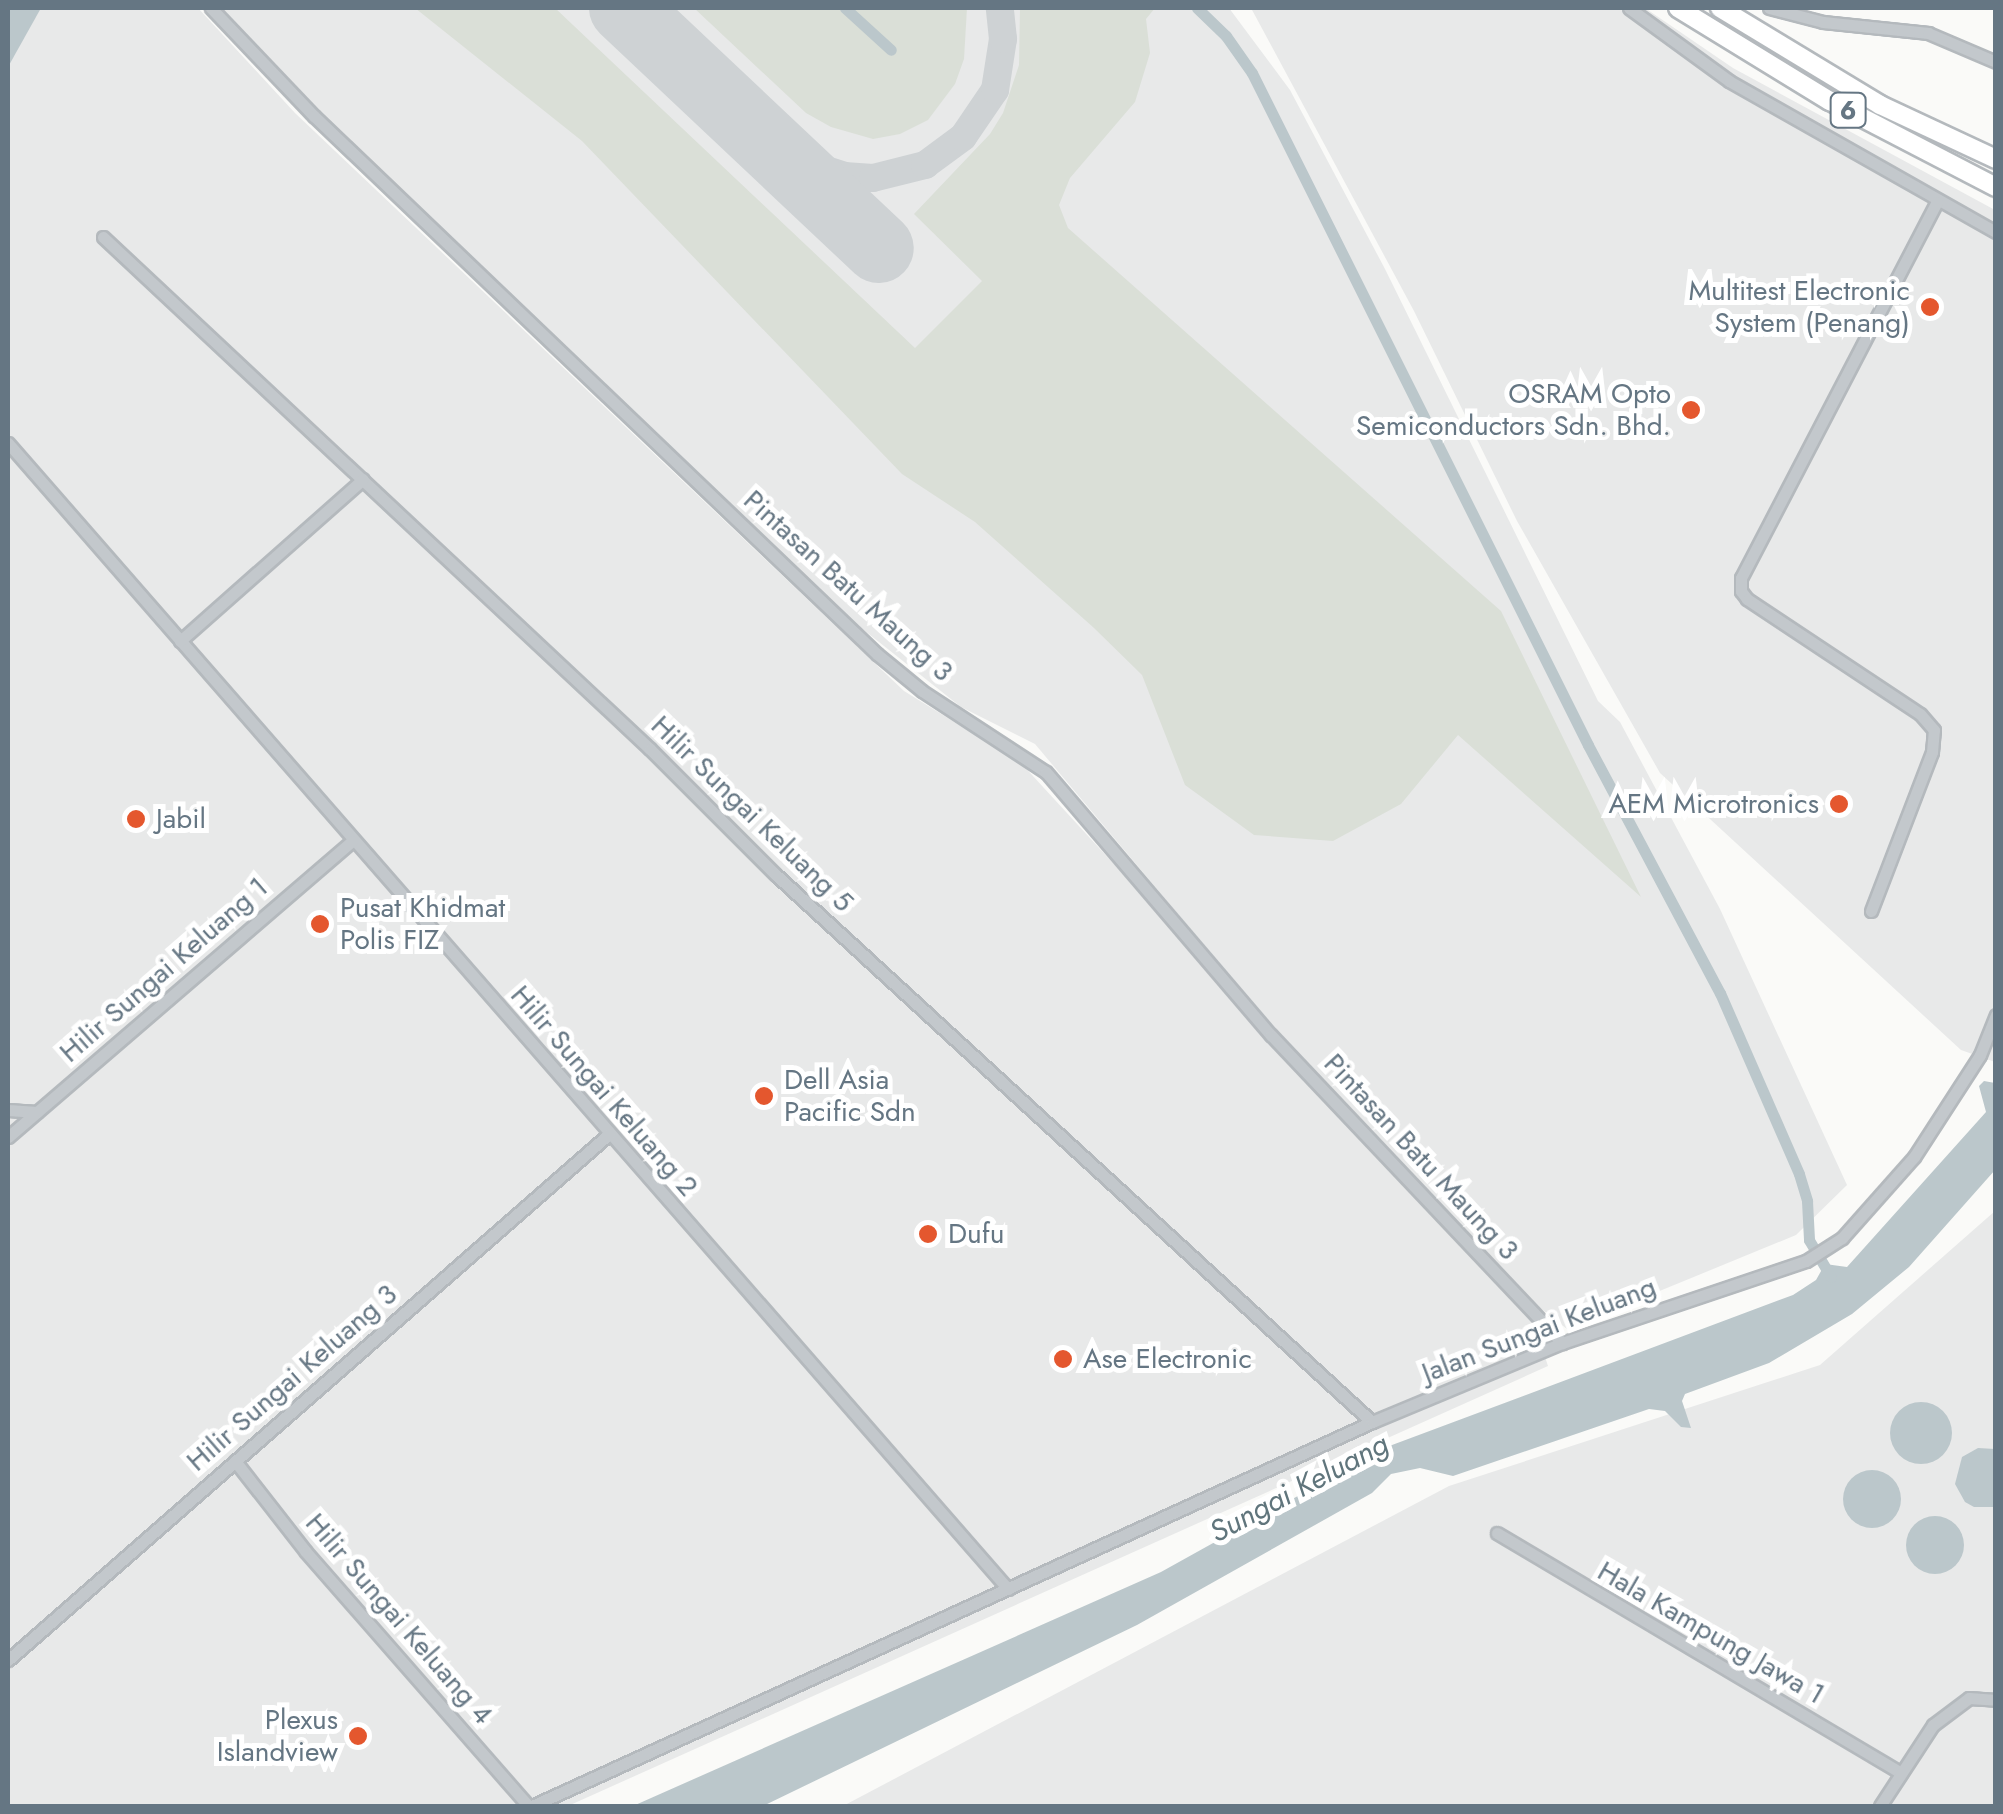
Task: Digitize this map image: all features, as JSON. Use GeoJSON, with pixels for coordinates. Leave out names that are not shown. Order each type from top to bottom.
{"type":"FeatureCollection","features":[{"type":"Feature","properties":{"kind":"highway","name":"6"},"geometry":{"type":"LineString","coordinates":[[1678,8],[1830,101],[1996,186]]}},
{"type":"Feature","properties":{"kind":"highway","name":"6"},"geometry":{"type":"LineString","coordinates":[[1720,8],[1880,105],[1996,159]]}},
{"type":"Feature","properties":{"kind":"street","name":"Pintasan Batu Maung 3"},"geometry":{"type":"LineString","coordinates":[[210,8],[314,116],[877,654],[922,691],[1046,772],[1271,1034],[1562,1343]]}},
{"type":"Feature","properties":{"kind":"street"},"geometry":{"type":"LineString","coordinates":[[1629,8],[1729,81],[1996,232]]}},
{"type":"Feature","properties":{"kind":"street"},"geometry":{"type":"LineString","coordinates":[[1769,8],[1823,22],[1928,33],[1996,62]]}},
{"type":"Feature","properties":{"kind":"street"},"geometry":{"type":"LineString","coordinates":[[1870,911],[1932,752],[1934,730],[1920,714],[1747,599],[1741,591],[1741,578],[1938,202]]}},
{"type":"Feature","properties":{"kind":"street","name":"Hilir Sungai Keluang 5"},"geometry":{"type":"LineString","coordinates":[[102,237],[363,479],[775,874],[1372,1422]]}},
{"type":"Feature","properties":{"kind":"street","name":"Hilir Sungai Keluang 2"},"geometry":{"type":"LineString","coordinates":[[8,443],[1008,1590]]}},
{"type":"Feature","properties":{"kind":"street"},"geometry":{"type":"LineString","coordinates":[[180,641],[363,479]]}},
{"type":"Feature","properties":{"kind":"street","name":"Hilir Sungai Keluang 1"},"geometry":{"type":"LineString","coordinates":[[8,1136],[352,841]]}},
{"type":"Feature","properties":{"kind":"street","name":"Jalan Sungai Keluang"},"geometry":{"type":"LineString","coordinates":[[530,1806],[1372,1422],[1562,1343],[1806,1261],[1842,1238],[1871,1208],[1936,1125],[1980,1055],[1996,1014]]}},
{"type":"Feature","properties":{"kind":"street"},"geometry":{"type":"LineString","coordinates":[[8,1110],[37,1112]]}},
{"type":"Feature","properties":{"kind":"street","name":"Hilir Sungai Keluang 3"},"geometry":{"type":"LineString","coordinates":[[8,1660],[609,1134]]}},
{"type":"Feature","properties":{"kind":"street","name":"Hilir Sungai Keluang 4"},"geometry":{"type":"LineString","coordinates":[[235,1461],[306,1552],[530,1806]]}},
{"type":"Feature","properties":{"kind":"street","name":"Hala Kampung Jawa 1"},"geometry":{"type":"LineString","coordinates":[[1497,1533],[1901,1773]]}},
{"type":"Feature","properties":{"kind":"street"},"geometry":{"type":"LineString","coordinates":[[1880,1806],[1933,1725],[1969,1698],[1996,1700]]}},
{"type":"Feature","properties":{"kind":"shaded area"},"geometry":{"type":"Polygon","coordinates":[[[8,8],[198,8],[295,113],[904,691],[1021,763],[1533,1320],[1548,1366],[568,1806],[8,1806],[8,8]]]}},
{"type":"Feature","properties":{"kind":"shaded area"},"geometry":{"type":"Polygon","coordinates":[[[8,8],[41,8],[8,67],[8,8]]]}},
{"type":"Feature","properties":{"kind":"shaded area"},"geometry":{"type":"Polygon","coordinates":[[[220,8],[1229,8],[1290,90],[1385,269],[1598,701],[1620,722],[1720,909],[1847,1185],[1796,1235],[1567,1329],[1526,1297],[1274,1028],[1035,744],[961,707],[836,608],[316,111],[220,8]]]}},
{"type":"Feature","properties":{"kind":"shaded area"},"geometry":{"type":"Polygon","coordinates":[[[415,8],[555,8],[915,348],[982,281],[914,214],[990,134],[1003,113],[1019,65],[1020,8],[1155,8],[1146,19],[1150,53],[1135,102],[1070,178],[1059,205],[1068,228],[1501,611],[1641,897],[1458,735],[1401,804],[1333,841],[1254,835],[1185,785],[1142,675],[975,522],[902,474],[582,141],[415,8]]]}},
{"type":"Feature","properties":{"kind":"shaded area"},"geometry":{"type":"Polygon","coordinates":[[[694,8],[967,8],[964,59],[955,84],[928,120],[900,134],[873,139],[831,127],[806,113],[694,8]]]}},
{"type":"Feature","properties":{"kind":"shaded area"},"geometry":{"type":"Polygon","coordinates":[[[1251,8],[1645,8],[1733,68],[1995,210],[1995,1062],[1961,1050],[1660,773],[1517,521],[1414,311],[1251,8]]]}},
{"type":"Feature","properties":{"kind":"shaded area"},"geometry":{"type":"Polygon","coordinates":[[[1984,1081],[1995,1083],[1995,1170],[1909,1267],[1852,1314],[1769,1363],[1685,1394],[1682,1401],[1691,1428],[1681,1427],[1665,1411],[1649,1409],[1453,1476],[1420,1468],[1391,1474],[1372,1493],[1137,1625],[763,1806],[633,1806],[1161,1572],[1384,1448],[1793,1295],[1816,1280],[1825,1264],[1847,1267],[1986,1112],[1979,1086],[1984,1081]]]}},
{"type":"Feature","properties":{"kind":"shaded area"},"geometry":{"type":"Polygon","coordinates":[[[1995,1211],[1995,1806],[843,1806],[1449,1486],[1820,1365],[1995,1211]]]}},
{"type":"Feature","properties":{"kind":"shaded area"},"geometry":{"type":"Polygon","coordinates":[[[1921,1402],[1943,1411],[1952,1433],[1943,1455],[1921,1464],[1899,1455],[1890,1433],[1899,1411],[1921,1402]]]}},
{"type":"Feature","properties":{"kind":"shaded area"},"geometry":{"type":"Polygon","coordinates":[[[1978,1448],[1995,1449],[1995,1507],[1974,1507],[1965,1502],[1955,1484],[1962,1457],[1978,1448]]]}},
{"type":"Feature","properties":{"kind":"shaded area"},"geometry":{"type":"Polygon","coordinates":[[[1872,1470],[1893,1478],[1901,1499],[1893,1520],[1872,1528],[1851,1520],[1843,1499],[1851,1478],[1872,1470]]]}},
{"type":"Feature","properties":{"kind":"shaded area"},"geometry":{"type":"Polygon","coordinates":[[[1935,1516],[1956,1524],[1964,1545],[1956,1566],[1935,1574],[1914,1566],[1906,1545],[1914,1524],[1935,1516]]]}},
{"type":"Feature","properties":{"kind":"waterway"},"geometry":{"type":"LineString","coordinates":[[845,8],[891,50]]}},
{"type":"Feature","properties":{"kind":"waterway"},"geometry":{"type":"LineString","coordinates":[[1197,8],[1226,36],[1252,73],[1588,745],[1720,993],[1799,1174],[1807,1201],[1809,1240],[1831,1277]]}},
{"type":"Feature","properties":{"kind":"taxiway"},"geometry":{"type":"LineString","coordinates":[[761,136],[814,166],[844,176],[873,178],[925,165],[963,137],[995,90],[1003,39],[1000,8]]}},
{"type":"Feature","properties":{"kind":"runway"},"geometry":{"type":"LineString","coordinates":[[624,8],[879,248]]}},
{"type":"Feature","properties":{"kind":"place","name":"Multitest Electronic System (Penang)"},"geometry":{"type":"Point","coordinates":[1930,307]}},
{"type":"Feature","properties":{"kind":"place","name":"OSRAM Opto Semiconductors Sdn. Bhd."},"geometry":{"type":"Point","coordinates":[1691,410]}},
{"type":"Feature","properties":{"kind":"place","name":"AEM Microtronics"},"geometry":{"type":"Point","coordinates":[1839,804]}},
{"type":"Feature","properties":{"kind":"place","name":"Jabil"},"geometry":{"type":"Point","coordinates":[136,819]}},
{"type":"Feature","properties":{"kind":"place","name":"Pusat Khidmat Polis FIZ"},"geometry":{"type":"Point","coordinates":[320,924]}},
{"type":"Feature","properties":{"kind":"place","name":"Dell Asia Pacific Sdn"},"geometry":{"type":"Point","coordinates":[764,1096]}},
{"type":"Feature","properties":{"kind":"place","name":"Dufu"},"geometry":{"type":"Point","coordinates":[928,1234]}},
{"type":"Feature","properties":{"kind":"place","name":"Ase Electronic"},"geometry":{"type":"Point","coordinates":[1063,1359]}},
{"type":"Feature","properties":{"kind":"place","name":"Plexus Islandview"},"geometry":{"type":"Point","coordinates":[358,1736]}},
{"type":"Feature","properties":{"kind":"water label","name":"Sungai Keluang"},"geometry":{"type":"Point","coordinates":[1299,1488]}}]}
